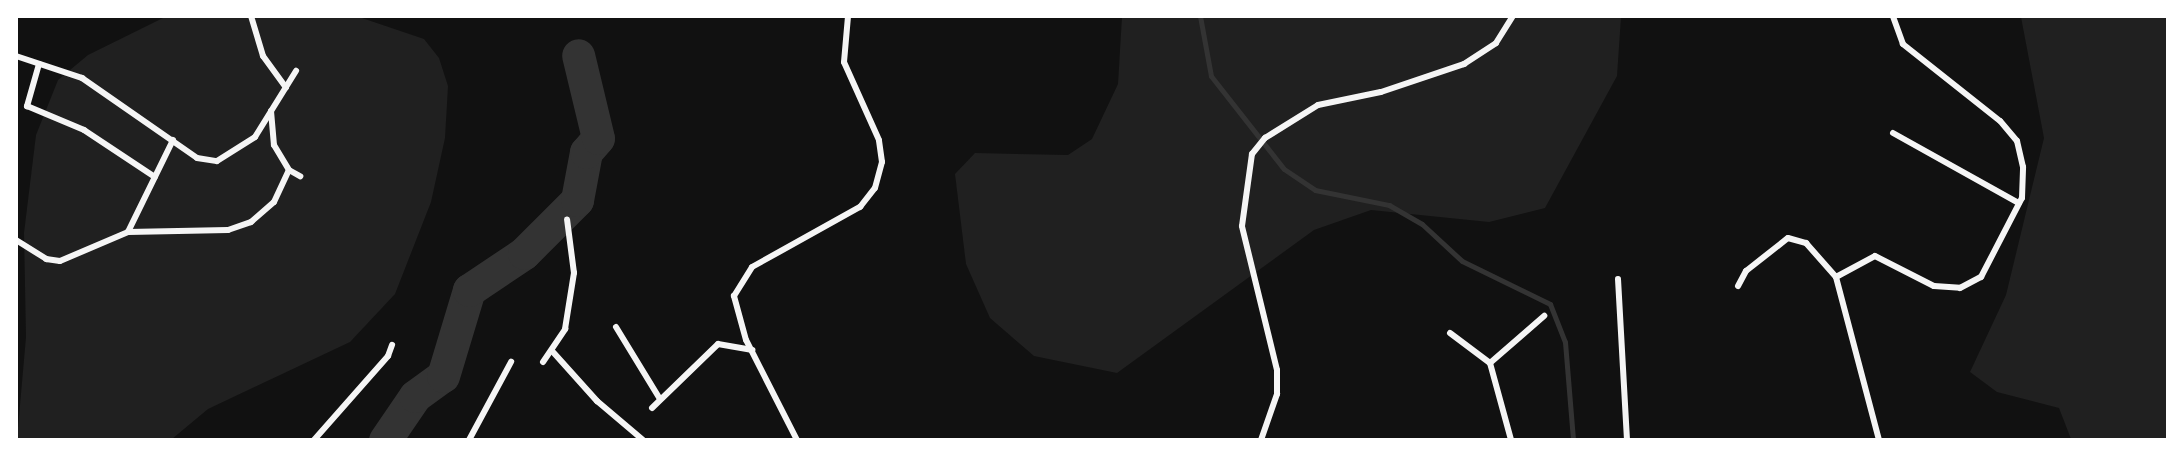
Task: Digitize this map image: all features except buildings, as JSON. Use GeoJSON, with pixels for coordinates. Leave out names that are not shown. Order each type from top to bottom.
{"type":"FeatureCollection","features":[{"type":"Feature","properties":{"kind":"street"},"geometry":{"type":"LineString","coordinates":[[251,16],[263,56],[286,88]]}},
{"type":"Feature","properties":{"kind":"street"},"geometry":{"type":"LineString","coordinates":[[797,440],[752,350],[734,296],[752,267],[860,207],[875,188],[882,162],[879,140],[843,62],[848,16]]}},
{"type":"Feature","properties":{"kind":"street"},"geometry":{"type":"LineString","coordinates":[[1261,440],[1277,394],[1277,370],[1242,226],[1252,154],[1264,138],[1318,105],[1381,92],[1464,64],[1496,43],[1513,16]]}},
{"type":"Feature","properties":{"kind":"street"},"geometry":{"type":"LineString","coordinates":[[1836,277],[1875,256],[1909,276],[1960,288],[1981,277],[2019,203],[2023,167],[2017,141],[2000,121],[1903,44],[1893,16]]}},
{"type":"Feature","properties":{"kind":"street"},"geometry":{"type":"LineString","coordinates":[[16,56],[82,78],[196,158],[217,161],[255,137],[296,71]]}},
{"type":"Feature","properties":{"kind":"street"},"geometry":{"type":"LineString","coordinates":[[39,64],[27,106],[84,130],[155,177]]}},
{"type":"Feature","properties":{"kind":"street"},"geometry":{"type":"LineString","coordinates":[[271,111],[274,145],[289,170],[300,176]]}},
{"type":"Feature","properties":{"kind":"street"},"geometry":{"type":"LineString","coordinates":[[1893,133],[2019,203]]}},
{"type":"Feature","properties":{"kind":"street"},"geometry":{"type":"LineString","coordinates":[[128,232],[173,140]]}},
{"type":"Feature","properties":{"kind":"street"},"geometry":{"type":"LineString","coordinates":[[16,240],[46,259],[60,261],[128,232],[228,230],[251,222],[274,202],[289,170]]}},
{"type":"Feature","properties":{"kind":"street"},"geometry":{"type":"LineString","coordinates":[[543,362],[553,352],[565,329],[574,273],[567,219]]}},
{"type":"Feature","properties":{"kind":"street"},"geometry":{"type":"LineString","coordinates":[[1738,286],[1746,271],[1788,237],[1806,243],[1836,277],[1879,440]]}},
{"type":"Feature","properties":{"kind":"street"},"geometry":{"type":"LineString","coordinates":[[1618,279],[1627,440]]}},
{"type":"Feature","properties":{"kind":"street"},"geometry":{"type":"LineString","coordinates":[[1490,363],[1544,316]]}},
{"type":"Feature","properties":{"kind":"street"},"geometry":{"type":"LineString","coordinates":[[616,327],[660,399]]}},
{"type":"Feature","properties":{"kind":"street"},"geometry":{"type":"LineString","coordinates":[[1450,333],[1490,363],[1511,440]]}},
{"type":"Feature","properties":{"kind":"street"},"geometry":{"type":"LineString","coordinates":[[652,408],[718,344],[752,350]]}},
{"type":"Feature","properties":{"kind":"street"},"geometry":{"type":"LineString","coordinates":[[315,440],[388,356],[392,345]]}},
{"type":"Feature","properties":{"kind":"street"},"geometry":{"type":"LineString","coordinates":[[553,352],[597,400],[643,440]]}},
{"type":"Feature","properties":{"kind":"street"},"geometry":{"type":"LineString","coordinates":[[469,440],[511,362]]}},
{"type":"Feature","properties":{"kind":"shaded area"},"geometry":{"type":"Polygon","coordinates":[[[165,17],[359,17],[424,39],[439,58],[448,86],[445,138],[431,202],[395,294],[350,342],[208,409],[172,439],[17,439],[26,337],[24,233],[36,135],[58,80],[88,55],[165,17]]]}},
{"type":"Feature","properties":{"kind":"shaded area"},"geometry":{"type":"Polygon","coordinates":[[[1122,17],[1621,17],[1617,76],[1545,208],[1489,222],[1371,210],[1314,230],[1117,373],[1034,356],[990,318],[966,264],[955,174],[975,153],[1068,155],[1092,139],[1118,84],[1122,17]]]}},
{"type":"Feature","properties":{"kind":"shaded area"},"geometry":{"type":"Polygon","coordinates":[[[2021,17],[2167,17],[2167,439],[2071,439],[2059,408],[1997,392],[1970,372],[2006,295],[2044,138],[2021,17]]]}},
{"type":"Feature","properties":{"kind":"waterway"},"geometry":{"type":"LineString","coordinates":[[1200,16],[1211,76],[1284,169],[1315,190],[1389,205],[1422,224],[1462,261],[1550,304],[1565,342],[1573,440]]}},
{"type":"Feature","properties":{"kind":"waterway"},"geometry":{"type":"LineString","coordinates":[[385,440],[415,396],[443,376],[469,290],[524,253],[577,200],[586,152],[598,138],[578,55]]}}]}
